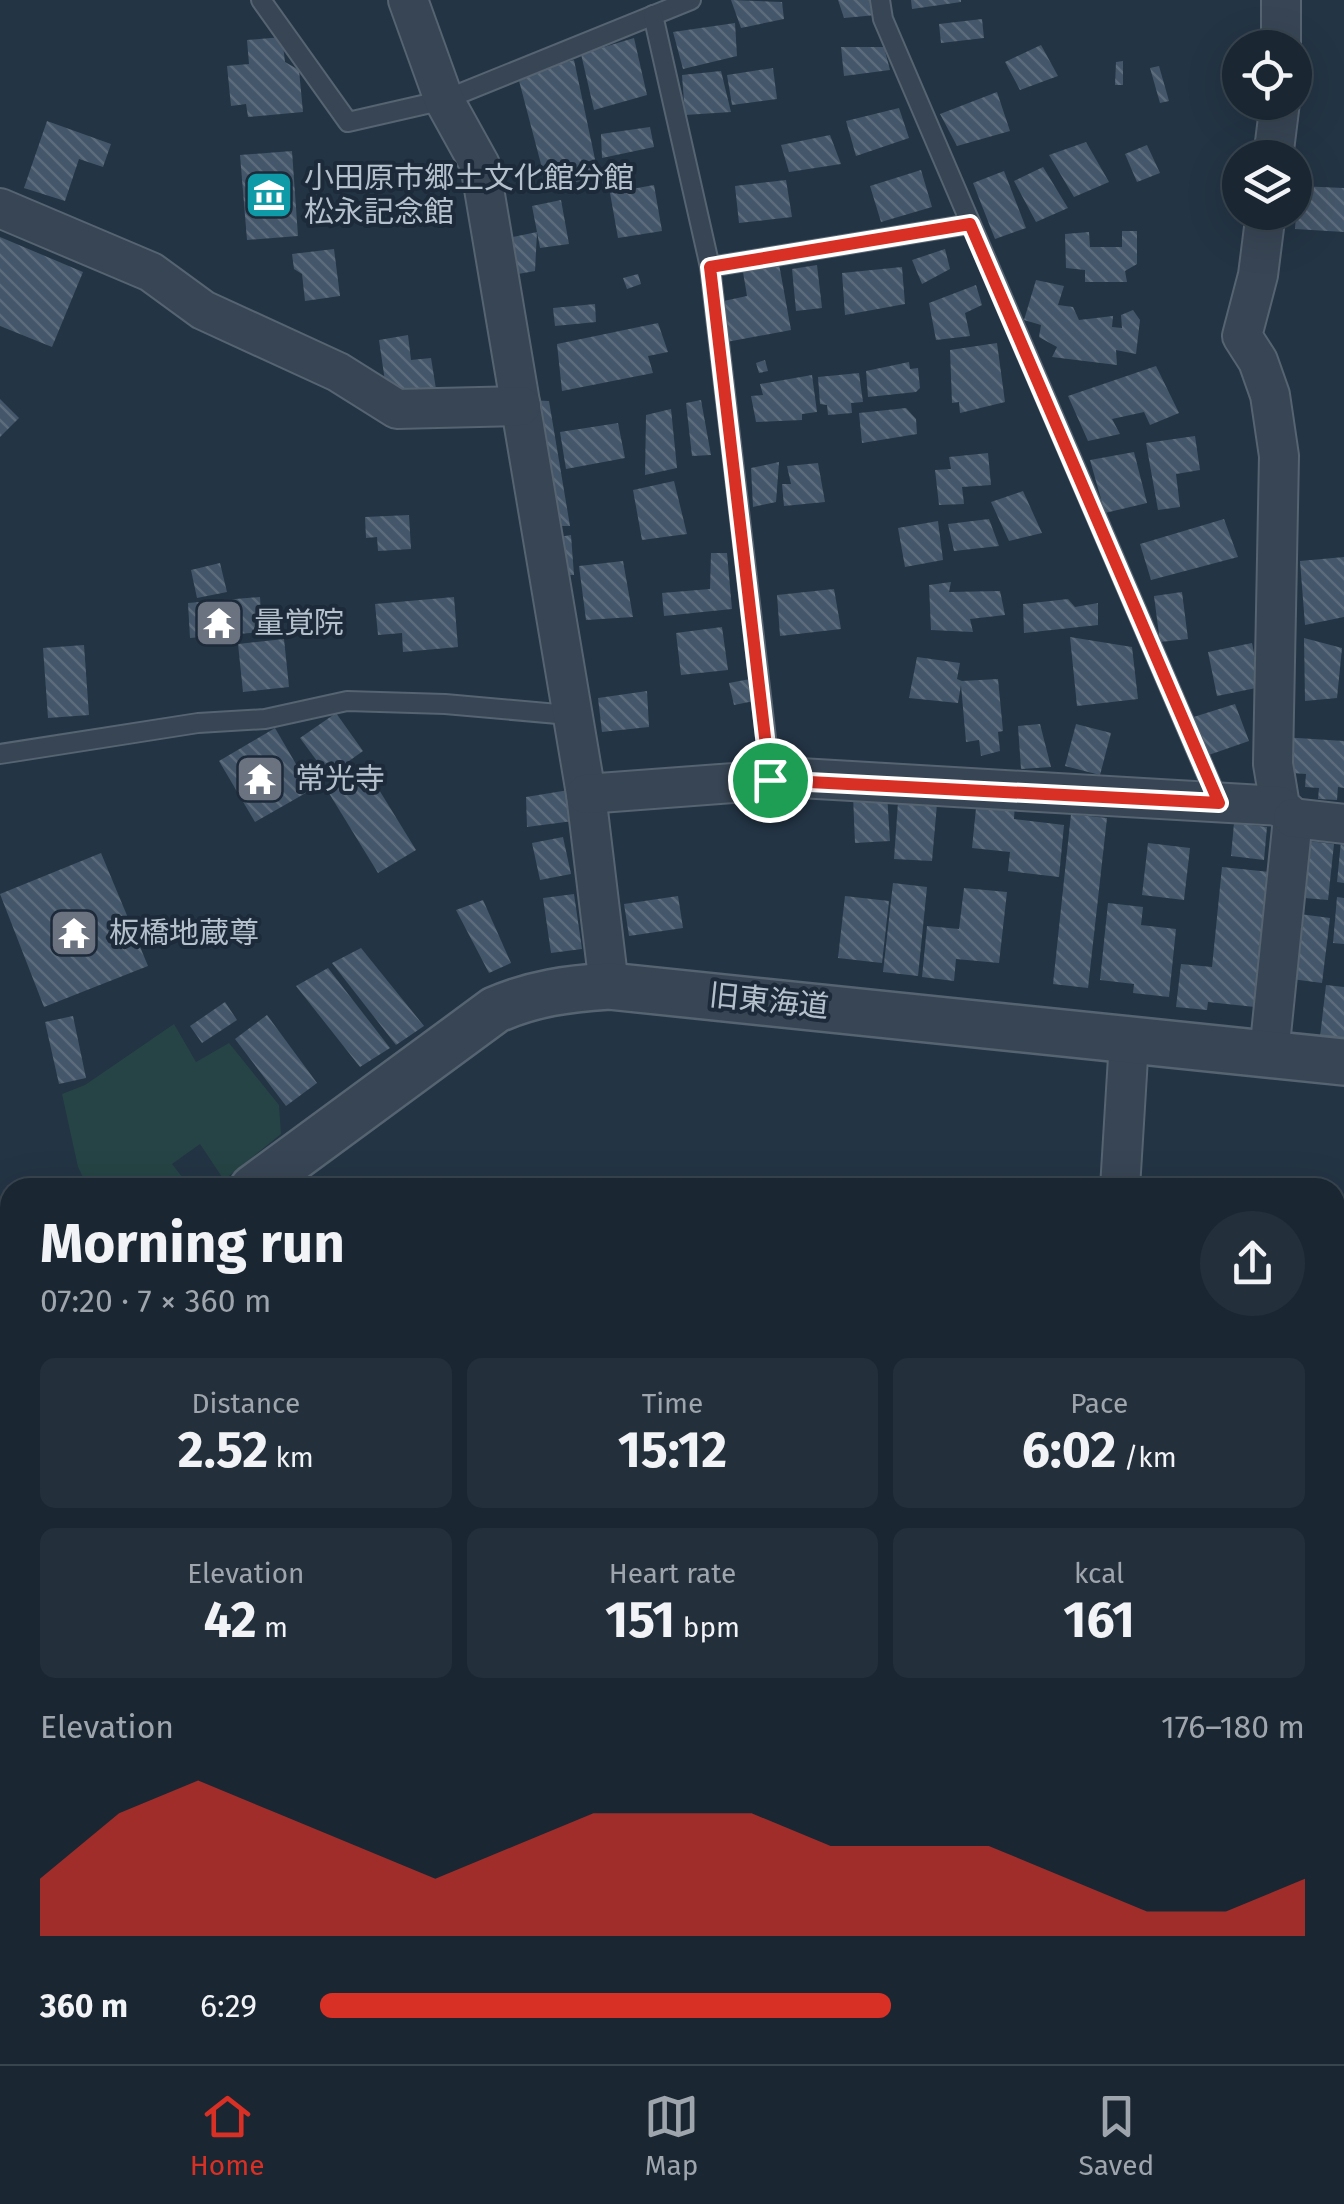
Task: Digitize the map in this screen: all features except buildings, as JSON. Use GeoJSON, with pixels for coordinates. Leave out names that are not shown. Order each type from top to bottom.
{"type":"FeatureCollection","features":[{"type":"Feature","properties":{"kind":"street"},"geometry":{"type":"LineString","coordinates":[[408,0],[444,100],[480,165],[569,715],[586,794],[608,986]]}},
{"type":"Feature","properties":{"kind":"street"},"geometry":{"type":"LineString","coordinates":[[1281,0],[1281,30]]}},
{"type":"Feature","properties":{"kind":"street"},"geometry":{"type":"LineString","coordinates":[[0,208],[150,272],[203,310],[338,372],[397,408],[522,406]]}},
{"type":"Feature","properties":{"kind":"street"},"geometry":{"type":"LineString","coordinates":[[1264,230],[1258,275],[1242,336],[1270,394],[1279,456],[1274,764],[1286,812],[1269,1054]]}},
{"type":"Feature","properties":{"kind":"street"},"geometry":{"type":"LineString","coordinates":[[586,794],[770,780],[1219,803],[1344,824]]}},
{"type":"Feature","properties":{"kind":"street","name":"旧東海道"},"geometry":{"type":"LineString","coordinates":[[267,1178],[495,1010],[531,994],[608,986],[1344,1062]]}},
{"type":"Feature","properties":{"kind":"street"},"geometry":{"type":"LineString","coordinates":[[1121,1178],[1129,1041]]}},
{"type":"Feature","properties":{"kind":"lane"},"geometry":{"type":"LineString","coordinates":[[261,0],[348,122],[444,100],[691,0]]}},
{"type":"Feature","properties":{"kind":"lane"},"geometry":{"type":"LineString","coordinates":[[880,0],[883,19],[1219,803]]}},
{"type":"Feature","properties":{"kind":"lane"},"geometry":{"type":"LineString","coordinates":[[653,15],[710,267],[770,780]]}},
{"type":"Feature","properties":{"kind":"lane"},"geometry":{"type":"LineString","coordinates":[[710,267],[970,224]]}},
{"type":"Feature","properties":{"kind":"lane"},"geometry":{"type":"LineString","coordinates":[[0,754],[198,723],[264,719],[347,701],[445,704],[569,715]]}},
{"type":"Feature","properties":{"kind":"green space"},"geometry":{"type":"Polygon","coordinates":[[[174,1024],[196,1062],[229,1043],[279,1105],[281,1134],[226,1178],[223,1178],[200,1144],[172,1164],[183,1178],[84,1178],[62,1094],[85,1085],[174,1024]]]}},
{"type":"Feature","properties":{"kind":"place","name":"小田原市郷土文化館分館 松永記念館"},"geometry":{"type":"Point","coordinates":[269,195]}},
{"type":"Feature","properties":{"kind":"place","name":"量覚院"},"geometry":{"type":"Point","coordinates":[219,623]}},
{"type":"Feature","properties":{"kind":"place","name":"常光寺"},"geometry":{"type":"Point","coordinates":[260,779]}},
{"type":"Feature","properties":{"kind":"place","name":"板橋地蔵尊"},"geometry":{"type":"Point","coordinates":[74,933]}},
{"type":"Feature","properties":{"kind":"route"},"geometry":{"type":"LineString","coordinates":[[970,224],[1219,803],[800,778],[770,780],[710,267],[970,224]]}}]}
